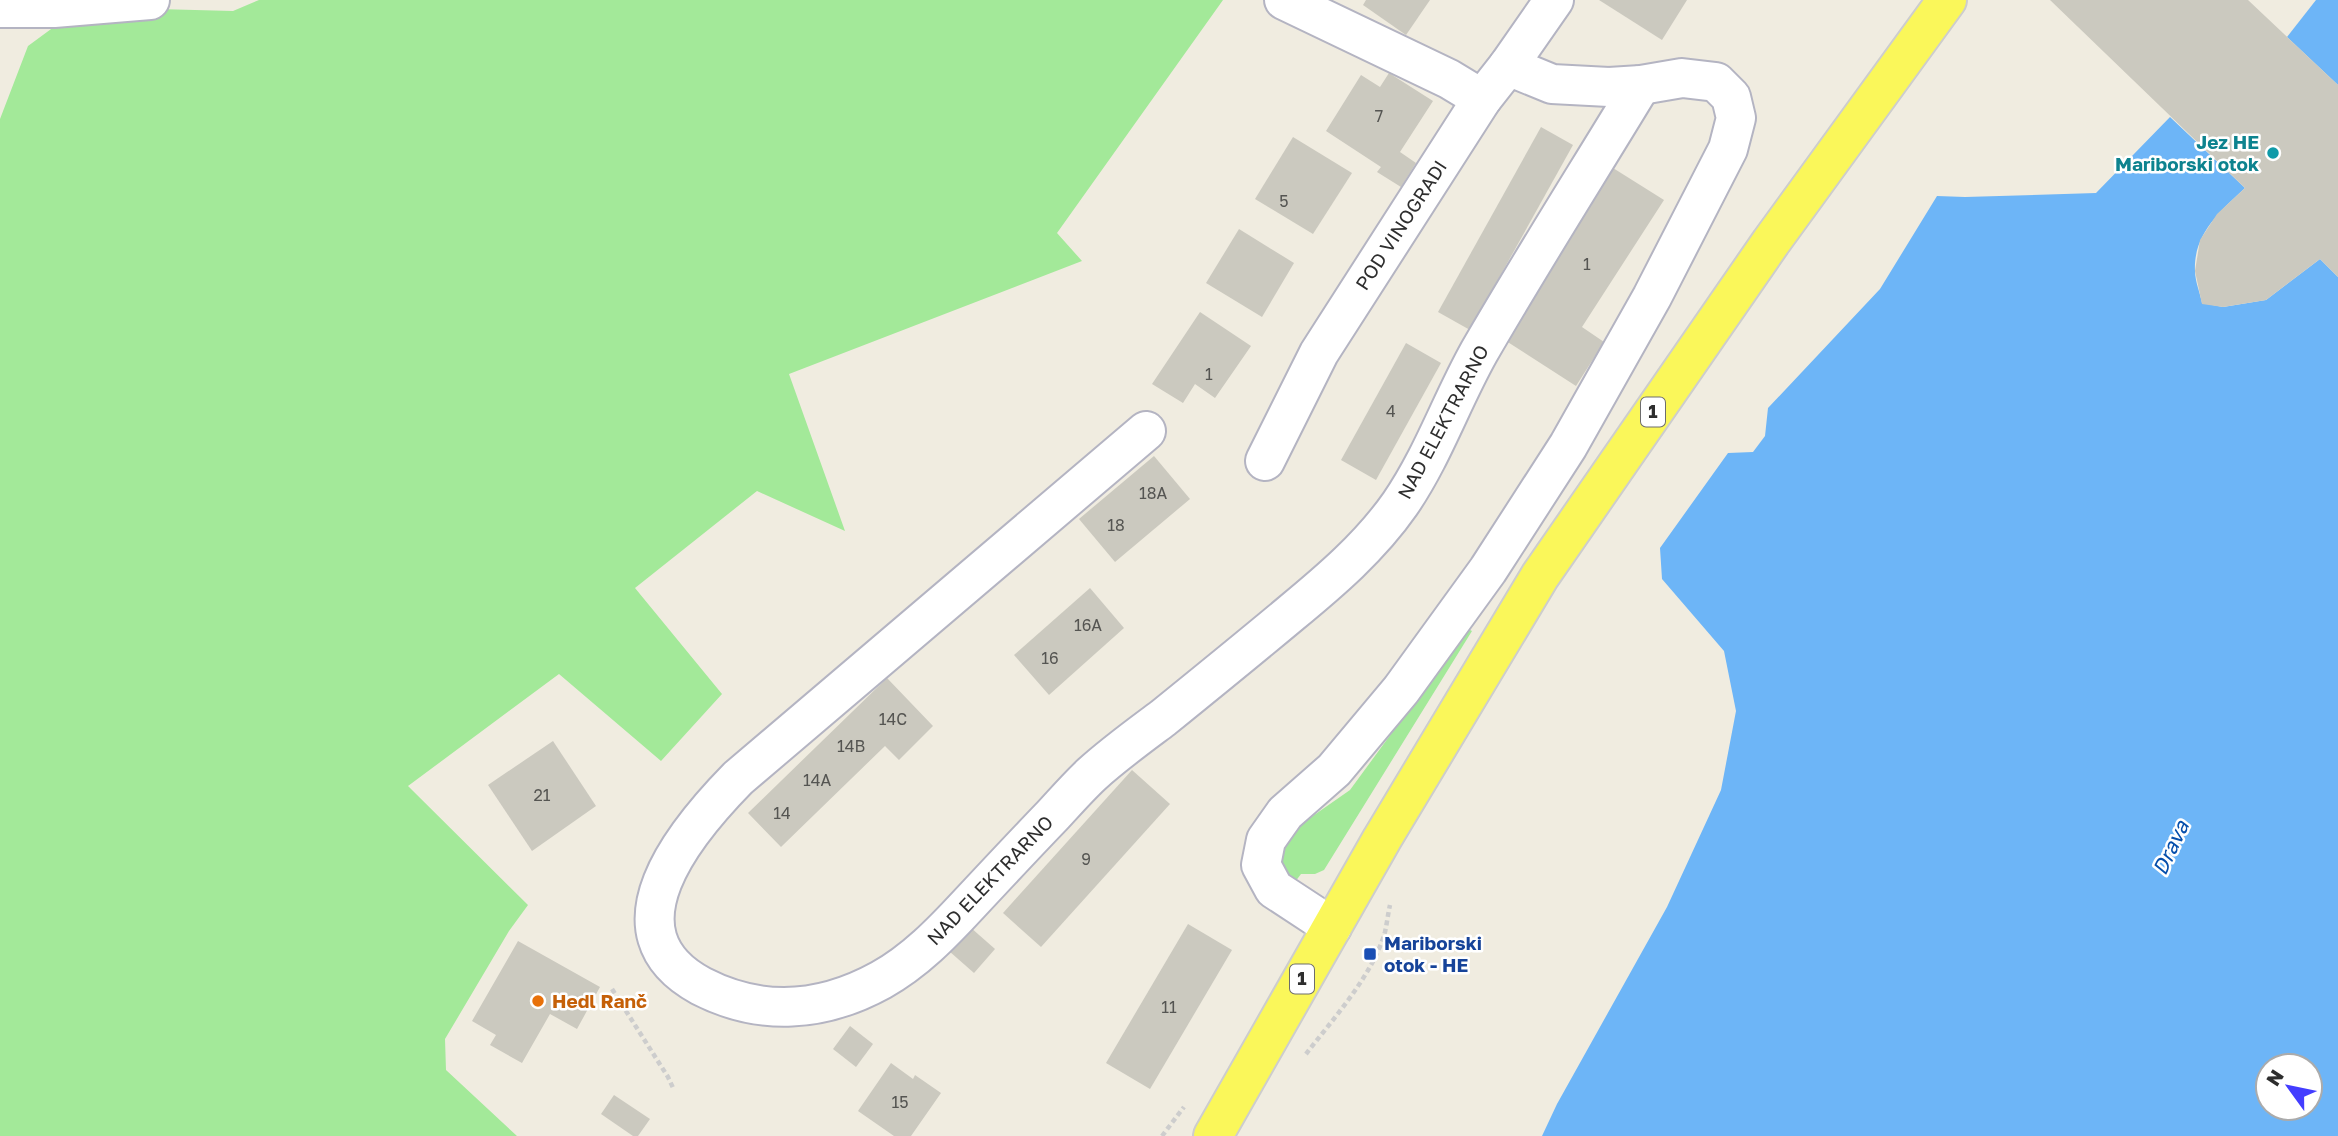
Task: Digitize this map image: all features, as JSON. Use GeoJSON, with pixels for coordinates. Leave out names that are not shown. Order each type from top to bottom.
{"type":"FeatureCollection","features":[{"type":"Feature","properties":{"kind":"main road","name":"1"},"geometry":{"type":"LineString","coordinates":[[1213,1136],[1382,839],[1540,576],[1771,242],[1947,0]]}},
{"type":"Feature","properties":{"kind":"street"},"geometry":{"type":"LineString","coordinates":[[0,8],[54,8],[150,0]]}},
{"type":"Feature","properties":{"kind":"street"},"geometry":{"type":"LineString","coordinates":[[1284,0],[1449,79],[1482,99]]}},
{"type":"Feature","properties":{"kind":"street","name":"POD VINOGRADI"},"geometry":{"type":"LineString","coordinates":[[1265,461],[1319,353],[1482,99],[1554,0]]}},
{"type":"Feature","properties":{"kind":"street"},"geometry":{"type":"LineString","coordinates":[[1332,927],[1273,889],[1261,864],[1266,840],[1285,813],[1334,770],[1401,690],[1489,570],[1575,435],[1652,297],[1728,149],[1736,118],[1731,97],[1716,82],[1682,78],[1609,87],[1552,84],[1508,66]]}},
{"type":"Feature","properties":{"kind":"street","name":"NAD ELEKTRARNO"},"geometry":{"type":"LineString","coordinates":[[1146,431],[738,778],[705,812],[683,841],[664,874],[656,897],[654,916],[664,955],[687,978],[730,999],[757,1006],[791,1008],[849,995],[883,979],[935,941],[1091,774],[1242,654],[1360,553],[1398,506],[1426,462],[1477,356],[1641,85]]}},
{"type":"Feature","properties":{"kind":"path"},"geometry":{"type":"LineString","coordinates":[[1299,1062],[1354,991],[1375,957],[1385,932],[1392,896]]}},
{"type":"Feature","properties":{"kind":"path"},"geometry":{"type":"LineString","coordinates":[[612,989],[674,1090]]}},
{"type":"Feature","properties":{"kind":"green space"},"geometry":{"type":"Polygon","coordinates":[[[259,0],[1223,0],[1057,233],[1082,261],[789,374],[845,531],[757,491],[635,588],[722,694],[661,761],[559,674],[408,786],[528,905],[509,931],[445,1039],[446,1070],[517,1136],[0,1136],[0,119],[28,46],[81,7],[233,11],[259,0]]]}},
{"type":"Feature","properties":{"kind":"green space"},"geometry":{"type":"Polygon","coordinates":[[[1468,629],[1472,631],[1324,870],[1315,874],[1301,874],[1295,882],[1285,871],[1280,857],[1283,843],[1297,827],[1350,790],[1468,629]]]}},
{"type":"Feature","properties":{"kind":"water"},"geometry":{"type":"Polygon","coordinates":[[[2316,0],[2338,0],[2338,85],[2287,37],[2316,0]]]}},
{"type":"Feature","properties":{"kind":"water","name":"Drava"},"geometry":{"type":"Polygon","coordinates":[[[2170,117],[2245,188],[2218,215],[2198,246],[2195,275],[2202,303],[2223,307],[2266,300],[2320,259],[2338,277],[2338,1136],[1542,1136],[1557,1104],[1667,907],[1721,790],[1736,711],[1724,651],[1662,579],[1660,548],[1728,453],[1753,452],[1765,436],[1768,408],[1880,289],[1937,196],[2096,193],[2170,117]]]}},
{"type":"Feature","properties":{"kind":"building"},"geometry":{"type":"Polygon","coordinates":[[[1366,0],[1430,0],[1406,35],[1363,5],[1366,0]]]}},
{"type":"Feature","properties":{"kind":"building"},"geometry":{"type":"Polygon","coordinates":[[[1599,0],[1687,0],[1662,40],[1599,0]]]}},
{"type":"Feature","properties":{"kind":"building","name":"Jez HE Mariborski otok"},"geometry":{"type":"Polygon","coordinates":[[[2050,0],[2248,0],[2338,85],[2338,277],[2320,259],[2266,300],[2223,307],[2202,304],[2195,271],[2200,240],[2217,214],[2245,188],[2050,0]]]}},
{"type":"Feature","properties":{"kind":"building"},"geometry":{"type":"Polygon","coordinates":[[[1389,73],[1433,101],[1400,152],[1416,163],[1401,187],[1377,172],[1381,167],[1326,131],[1361,75],[1380,87],[1389,73]]]}},
{"type":"Feature","properties":{"kind":"building"},"geometry":{"type":"Polygon","coordinates":[[[1541,127],[1573,145],[1470,330],[1438,312],[1541,127]]]}},
{"type":"Feature","properties":{"kind":"building"},"geometry":{"type":"Polygon","coordinates":[[[1293,137],[1352,173],[1313,234],[1255,199],[1293,137]]]}},
{"type":"Feature","properties":{"kind":"building"},"geometry":{"type":"Polygon","coordinates":[[[1613,168],[1664,200],[1582,327],[1604,342],[1576,386],[1503,339],[1613,168]]]}},
{"type":"Feature","properties":{"kind":"building"},"geometry":{"type":"Polygon","coordinates":[[[1239,229],[1294,263],[1262,317],[1206,283],[1239,229]]]}},
{"type":"Feature","properties":{"kind":"building"},"geometry":{"type":"Polygon","coordinates":[[[1200,312],[1251,346],[1215,398],[1195,384],[1183,403],[1152,384],[1200,312]]]}},
{"type":"Feature","properties":{"kind":"building"},"geometry":{"type":"Polygon","coordinates":[[[1406,343],[1441,363],[1376,480],[1341,460],[1406,343]]]}},
{"type":"Feature","properties":{"kind":"building"},"geometry":{"type":"Polygon","coordinates":[[[1154,456],[1190,499],[1115,562],[1079,519],[1154,456]]]}},
{"type":"Feature","properties":{"kind":"building"},"geometry":{"type":"Polygon","coordinates":[[[1090,588],[1124,628],[1049,695],[1014,655],[1090,588]]]}},
{"type":"Feature","properties":{"kind":"building"},"geometry":{"type":"Polygon","coordinates":[[[887,678],[933,726],[899,760],[885,746],[781,847],[748,813],[887,678]]]}},
{"type":"Feature","properties":{"kind":"building"},"geometry":{"type":"Polygon","coordinates":[[[553,741],[596,806],[532,851],[488,785],[553,741]]]}},
{"type":"Feature","properties":{"kind":"building"},"geometry":{"type":"Polygon","coordinates":[[[1132,770],[1170,804],[1041,947],[1003,913],[1132,770]]]}},
{"type":"Feature","properties":{"kind":"building"},"geometry":{"type":"Polygon","coordinates":[[[1188,924],[1232,950],[1150,1089],[1106,1063],[1188,924]]]}},
{"type":"Feature","properties":{"kind":"building"},"geometry":{"type":"Polygon","coordinates":[[[970,927],[995,949],[974,973],[949,951],[970,927]]]}},
{"type":"Feature","properties":{"kind":"building","name":"Hedl Ranč"},"geometry":{"type":"Polygon","coordinates":[[[518,941],[600,987],[577,1029],[550,1014],[522,1063],[490,1045],[496,1035],[472,1021],[518,941]]]}},
{"type":"Feature","properties":{"kind":"building"},"geometry":{"type":"Polygon","coordinates":[[[850,1026],[873,1044],[856,1067],[833,1049],[850,1026]]]}},
{"type":"Feature","properties":{"kind":"building"},"geometry":{"type":"Polygon","coordinates":[[[891,1063],[913,1079],[915,1075],[941,1093],[911,1136],[894,1136],[858,1111],[891,1063]]]}},
{"type":"Feature","properties":{"kind":"building"},"geometry":{"type":"Polygon","coordinates":[[[614,1095],[650,1119],[638,1136],[633,1136],[601,1114],[614,1095]]]}},
{"type":"Feature","properties":{"kind":"place","name":"Jez HE Mariborski otok"},"geometry":{"type":"Point","coordinates":[2273,153]}},
{"type":"Feature","properties":{"kind":"place","name":"Mariborski otok - HE"},"geometry":{"type":"Point","coordinates":[1370,954]}},
{"type":"Feature","properties":{"kind":"place","name":"Hedl Ranč"},"geometry":{"type":"Point","coordinates":[538,1001]}}]}
